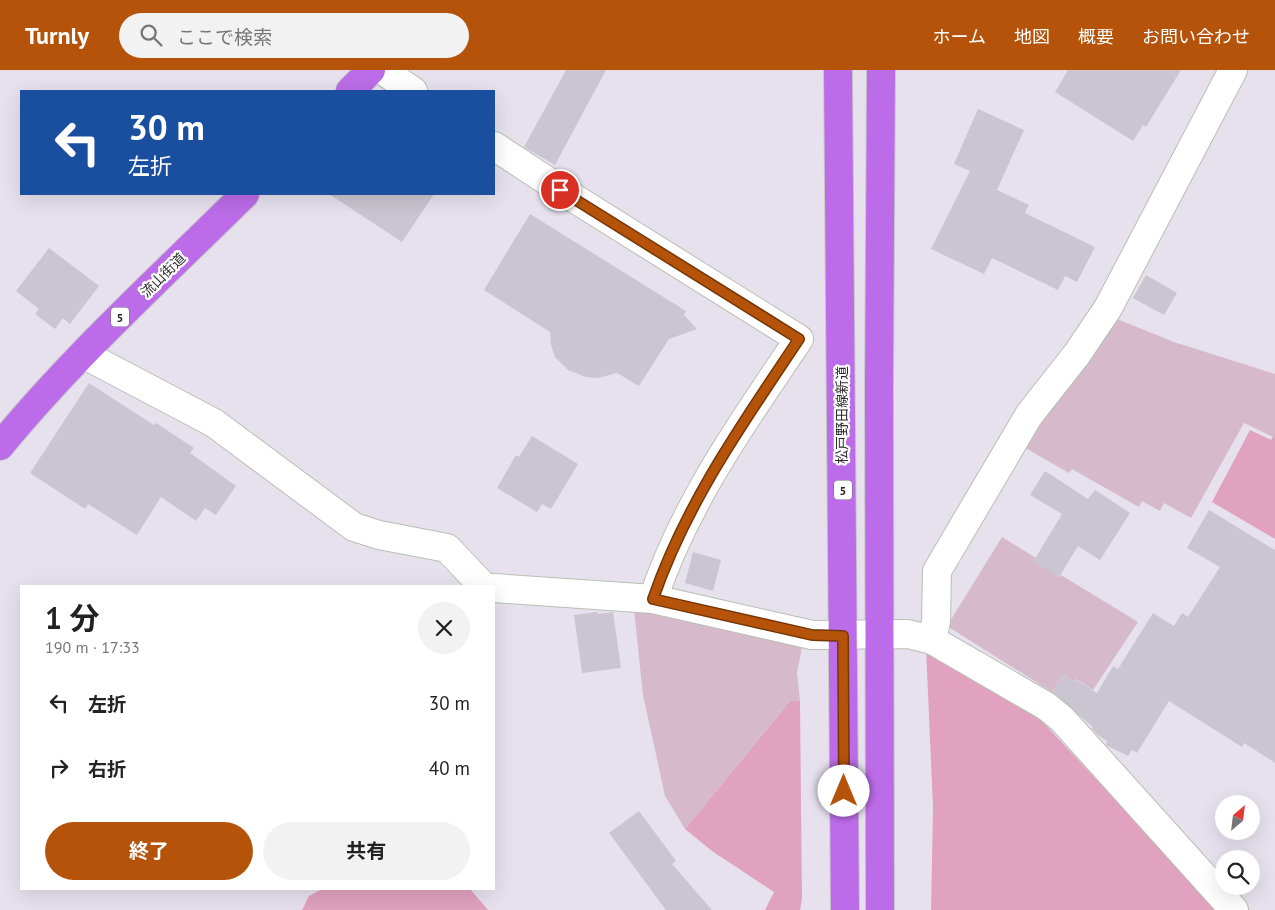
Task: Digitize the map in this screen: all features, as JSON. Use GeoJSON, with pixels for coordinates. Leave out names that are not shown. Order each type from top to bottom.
{"type":"FeatureCollection","features":[{"type":"Feature","properties":{"kind":"main road"},"geometry":{"type":"LineString","coordinates":[[351,90],[371,70]]}},
{"type":"Feature","properties":{"kind":"main road","name":"松戸野田線新道"},"geometry":{"type":"LineString","coordinates":[[838,70],[844,910]]}},
{"type":"Feature","properties":{"kind":"main road"},"geometry":{"type":"LineString","coordinates":[[880,910],[879,387],[881,70]]}},
{"type":"Feature","properties":{"kind":"main road","name":"流山街道"},"geometry":{"type":"LineString","coordinates":[[0,446],[38,400],[82,354],[244,195]]}},
{"type":"Feature","properties":{"kind":"street"},"geometry":{"type":"LineString","coordinates":[[382,70],[412,90]]}},
{"type":"Feature","properties":{"kind":"street"},"geometry":{"type":"LineString","coordinates":[[932,640],[936,621],[937,570],[1029,415],[1077,354],[1108,308],[1233,70]]}},
{"type":"Feature","properties":{"kind":"street"},"geometry":{"type":"LineString","coordinates":[[495,147],[560,190],[799,339],[702,487],[662,574],[653,599]]}},
{"type":"Feature","properties":{"kind":"street"},"geometry":{"type":"LineString","coordinates":[[82,354],[214,423],[354,527],[379,535],[447,548],[482,585]]}},
{"type":"Feature","properties":{"kind":"street"},"geometry":{"type":"LineString","coordinates":[[495,588],[653,599],[812,635],[908,634],[932,640],[1046,706],[1062,720],[1234,910]]}},
{"type":"Feature","properties":{"kind":"shaded area"},"geometry":{"type":"Polygon","coordinates":[[[1117,319],[1174,342],[1275,374],[1275,433],[1273,437],[1244,423],[1191,518],[1164,503],[1160,511],[1142,501],[1139,507],[1072,469],[1069,473],[1022,446],[1043,412],[1117,319]]]}},
{"type":"Feature","properties":{"kind":"shaded area"},"geometry":{"type":"Polygon","coordinates":[[[1250,430],[1271,440],[1275,433],[1275,539],[1212,502],[1250,430]]]}},
{"type":"Feature","properties":{"kind":"shaded area"},"geometry":{"type":"Polygon","coordinates":[[[1002,537],[1036,558],[1034,562],[1059,577],[1061,575],[1138,622],[1093,690],[1076,679],[1074,681],[1063,675],[1052,692],[947,626],[1002,537]]]}},
{"type":"Feature","properties":{"kind":"shaded area"},"geometry":{"type":"Polygon","coordinates":[[[641,607],[803,643],[797,672],[800,701],[790,701],[685,829],[665,796],[643,695],[634,610],[641,607]]]}},
{"type":"Feature","properties":{"kind":"shaded area"},"geometry":{"type":"Polygon","coordinates":[[[926,648],[1041,720],[1218,910],[931,910],[933,807],[926,648]]]}},
{"type":"Feature","properties":{"kind":"shaded area"},"geometry":{"type":"Polygon","coordinates":[[[790,701],[800,701],[802,899],[800,910],[765,910],[774,892],[712,851],[685,829],[790,701]]]}},
{"type":"Feature","properties":{"kind":"shaded area"},"geometry":{"type":"Polygon","coordinates":[[[320,890],[471,890],[488,910],[302,910],[309,896],[320,890]]]}},
{"type":"Feature","properties":{"kind":"building"},"geometry":{"type":"Polygon","coordinates":[[[566,70],[606,70],[555,165],[524,147],[566,70]]]}},
{"type":"Feature","properties":{"kind":"building"},"geometry":{"type":"Polygon","coordinates":[[[1068,70],[1181,70],[1146,127],[1143,125],[1133,141],[1055,92],[1068,70]]]}},
{"type":"Feature","properties":{"kind":"building"},"geometry":{"type":"Polygon","coordinates":[[[978,109],[1024,130],[997,190],[1029,205],[1025,213],[1095,247],[1077,282],[1065,276],[1058,290],[992,258],[984,274],[931,249],[970,171],[954,164],[978,109]]]}},
{"type":"Feature","properties":{"kind":"building"},"geometry":{"type":"Polygon","coordinates":[[[331,195],[433,195],[402,242],[331,195]]]}},
{"type":"Feature","properties":{"kind":"building"},"geometry":{"type":"Polygon","coordinates":[[[530,214],[686,311],[684,315],[697,329],[669,339],[639,386],[617,373],[598,378],[586,377],[568,370],[555,357],[551,345],[550,332],[484,290],[530,214]]]}},
{"type":"Feature","properties":{"kind":"building"},"geometry":{"type":"Polygon","coordinates":[[[49,248],[99,286],[70,324],[63,318],[55,329],[35,314],[39,309],[16,291],[49,248]]]}},
{"type":"Feature","properties":{"kind":"building"},"geometry":{"type":"Polygon","coordinates":[[[1146,275],[1177,293],[1164,315],[1133,298],[1146,275]]]}},
{"type":"Feature","properties":{"kind":"building"},"geometry":{"type":"Polygon","coordinates":[[[89,383],[194,448],[190,453],[236,486],[216,515],[205,508],[196,521],[161,497],[137,535],[88,504],[85,509],[30,473],[89,383]]]}},
{"type":"Feature","properties":{"kind":"building"},"geometry":{"type":"Polygon","coordinates":[[[532,436],[578,464],[551,509],[542,504],[537,512],[497,488],[516,455],[519,457],[532,436]]]}},
{"type":"Feature","properties":{"kind":"building"},"geometry":{"type":"Polygon","coordinates":[[[1045,471],[1088,499],[1095,490],[1130,513],[1100,560],[1078,546],[1059,577],[1033,562],[1062,514],[1030,495],[1045,471]]]}},
{"type":"Feature","properties":{"kind":"building"},"geometry":{"type":"Polygon","coordinates":[[[1209,510],[1275,550],[1275,763],[1244,743],[1242,747],[1169,701],[1137,753],[1132,750],[1128,756],[1106,745],[1107,741],[1092,729],[1093,727],[1052,692],[1063,675],[1074,681],[1075,679],[1097,693],[1113,666],[1118,669],[1153,613],[1174,626],[1182,613],[1188,617],[1220,567],[1187,548],[1209,510]]]}},
{"type":"Feature","properties":{"kind":"building"},"geometry":{"type":"Polygon","coordinates":[[[693,552],[721,560],[713,591],[685,583],[693,552]]]}},
{"type":"Feature","properties":{"kind":"building"},"geometry":{"type":"Polygon","coordinates":[[[597,612],[598,614],[613,612],[621,668],[582,673],[574,615],[597,612]]]}},
{"type":"Feature","properties":{"kind":"building"},"geometry":{"type":"Polygon","coordinates":[[[639,811],[676,861],[672,864],[712,910],[666,910],[609,833],[639,811]]]}},
{"type":"Feature","properties":{"kind":"route"},"geometry":{"type":"LineString","coordinates":[[560,190],[799,339],[702,487],[689,512],[653,599],[812,635],[843,636],[844,791]]}}]}
